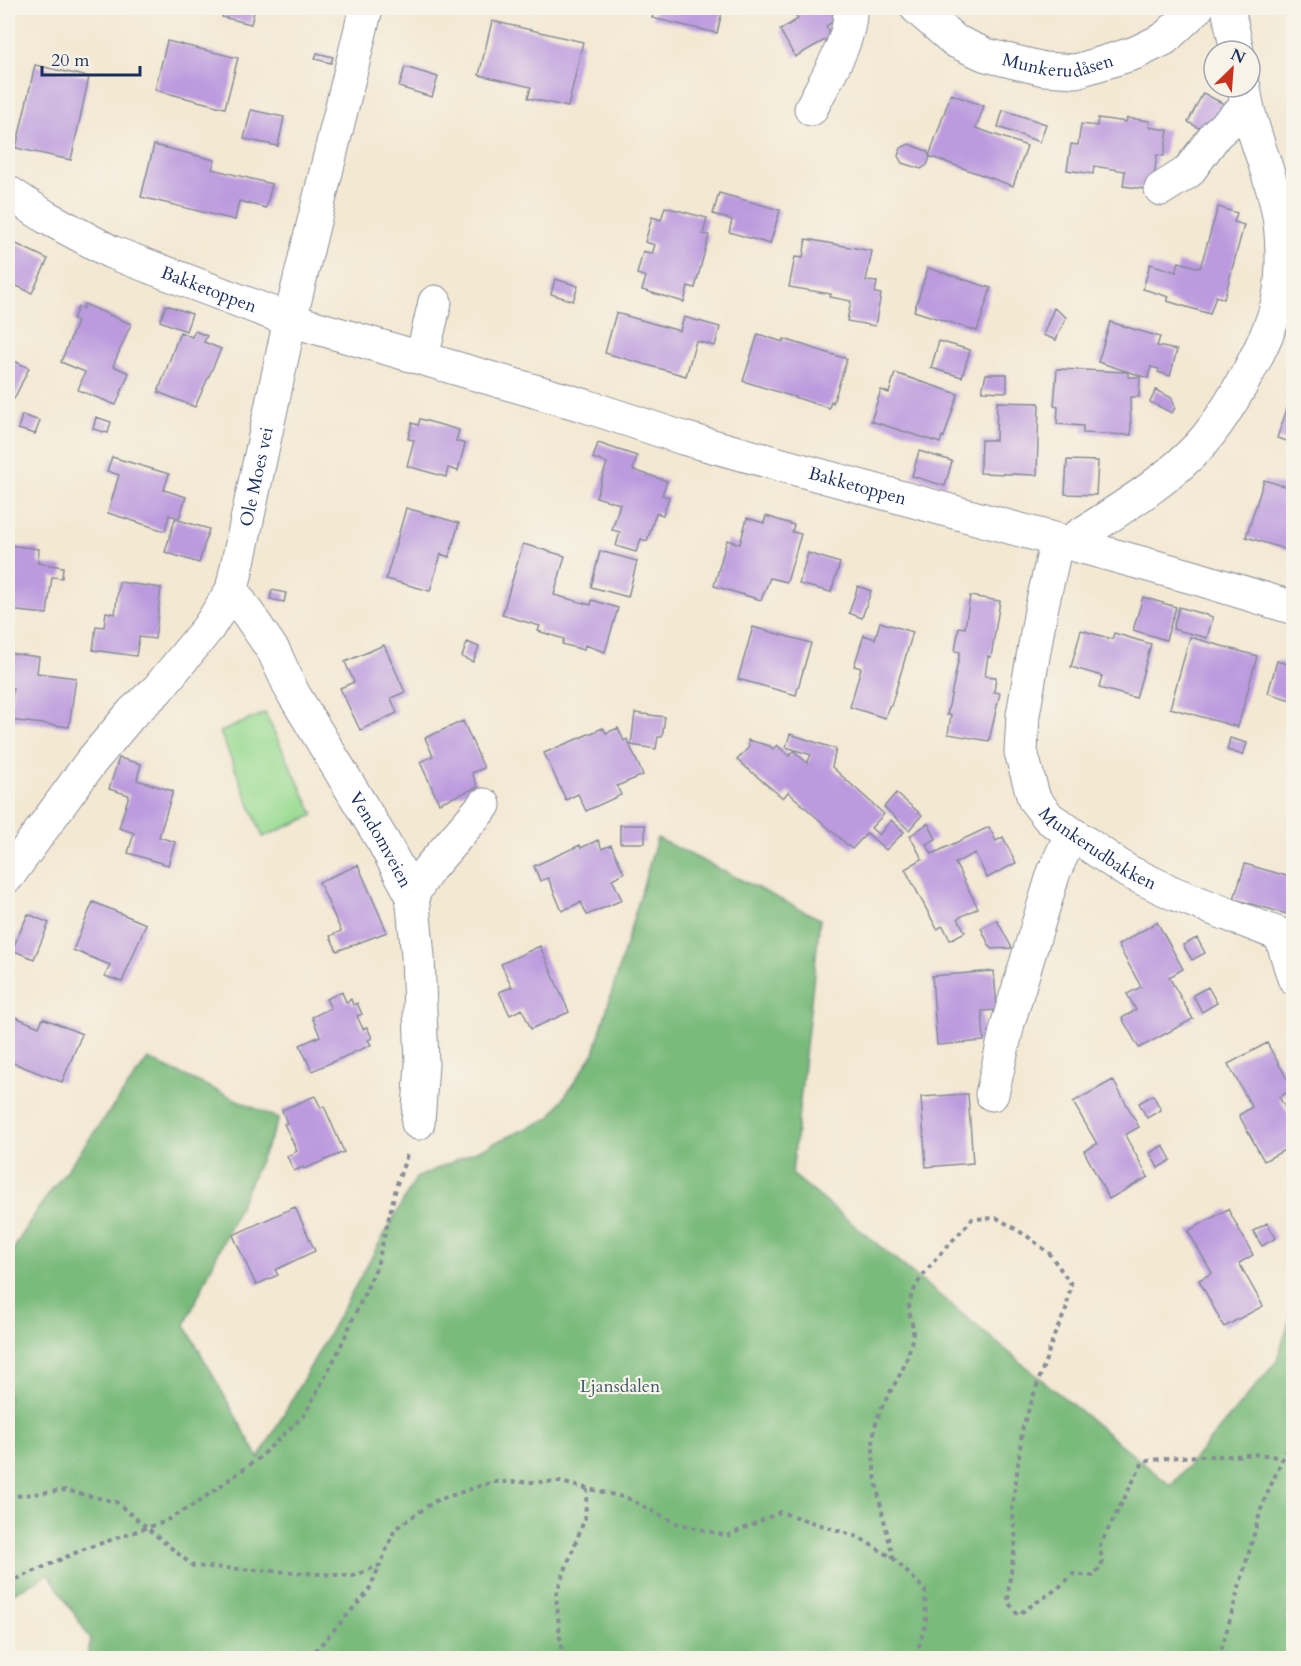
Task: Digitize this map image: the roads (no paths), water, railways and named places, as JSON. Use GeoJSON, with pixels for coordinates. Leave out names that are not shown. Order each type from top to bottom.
{"type":"FeatureCollection","features":[{"type":"Feature","properties":{"kind":"street","name":"Ole Moes vei"},"geometry":{"type":"LineString","coordinates":[[8,876],[90,763],[132,713],[157,690],[208,628],[232,590],[290,320],[366,8]]}},
{"type":"Feature","properties":{"kind":"street"},"geometry":{"type":"LineString","coordinates":[[811,109],[842,43],[849,24],[850,8]]}},
{"type":"Feature","properties":{"kind":"street","name":"Munkerudåsen"},"geometry":{"type":"LineString","coordinates":[[917,8],[955,41],[986,55],[1044,69],[1076,71],[1135,53],[1164,39],[1197,8]]}},
{"type":"Feature","properties":{"kind":"street"},"geometry":{"type":"LineString","coordinates":[[1228,8],[1234,39]]}},
{"type":"Feature","properties":{"kind":"street"},"geometry":{"type":"LineString","coordinates":[[1161,189],[1188,172],[1243,99]]}},
{"type":"Feature","properties":{"kind":"street"},"geometry":{"type":"LineString","coordinates":[[1062,542],[1151,488],[1199,446],[1219,422],[1266,333],[1278,301],[1281,248],[1277,207],[1246,99]]}},
{"type":"Feature","properties":{"kind":"street","name":"Bakketoppen"},"geometry":{"type":"LineString","coordinates":[[8,192],[46,217],[111,252],[290,320],[586,406],[891,503],[1062,542],[1293,608]]}},
{"type":"Feature","properties":{"kind":"street"},"geometry":{"type":"LineString","coordinates":[[422,358],[435,302]]}},
{"type":"Feature","properties":{"kind":"street","name":"Munkerudbakken"},"geometry":{"type":"LineString","coordinates":[[1062,542],[1033,657],[1023,715],[1021,752],[1034,799],[1049,818],[1127,871],[1173,893],[1287,938],[1293,978]]}},
{"type":"Feature","properties":{"kind":"street","name":"Vendomveien"},"geometry":{"type":"LineString","coordinates":[[232,590],[274,652],[293,693],[384,843],[412,895],[418,956],[422,1064],[418,1123]]}},
{"type":"Feature","properties":{"kind":"street"},"geometry":{"type":"LineString","coordinates":[[412,895],[428,870],[484,805]]}},
{"type":"Feature","properties":{"kind":"street"},"geometry":{"type":"LineString","coordinates":[[992,1094],[1008,1023],[1054,872],[1071,835]]}},
{"type":"Feature","properties":{"kind":"park label","name":"Ljansdalen"},"geometry":{"type":"Point","coordinates":[620,1386]}}]}
